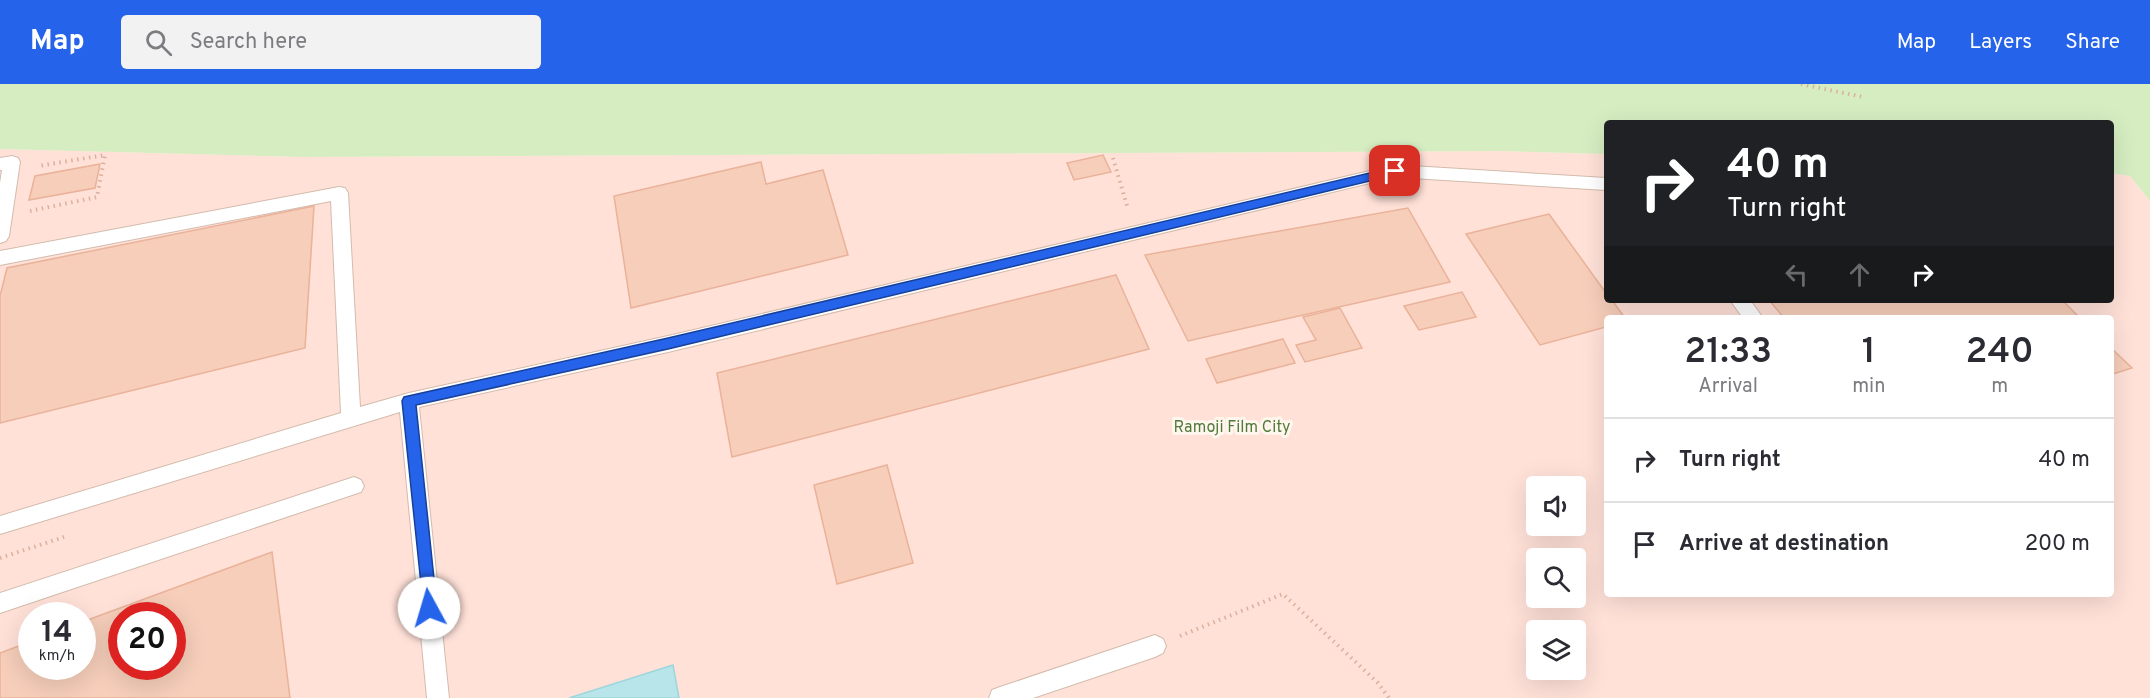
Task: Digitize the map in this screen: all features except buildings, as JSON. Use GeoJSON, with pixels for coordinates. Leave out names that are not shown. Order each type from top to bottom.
{"type":"FeatureCollection","features":[{"type":"Feature","properties":{"kind":"lane"},"geometry":{"type":"LineString","coordinates":[[0,164],[12,162],[0,236]]}},
{"type":"Feature","properties":{"kind":"lane"},"geometry":{"type":"LineString","coordinates":[[0,525],[409,401],[668,344],[1395,171],[1604,184]]}},
{"type":"Feature","properties":{"kind":"lane"},"geometry":{"type":"LineString","coordinates":[[0,258],[339,193],[351,420]]}},
{"type":"Feature","properties":{"kind":"lane"},"geometry":{"type":"LineString","coordinates":[[1742,303],[1752,315]]}},
{"type":"Feature","properties":{"kind":"lane"},"geometry":{"type":"LineString","coordinates":[[409,401],[438,698]]}},
{"type":"Feature","properties":{"kind":"lane"},"geometry":{"type":"LineString","coordinates":[[0,603],[354,486]]}},
{"type":"Feature","properties":{"kind":"lane"},"geometry":{"type":"LineString","coordinates":[[1000,698],[1155,646]]}},
{"type":"Feature","properties":{"kind":"path"},"geometry":{"type":"LineString","coordinates":[[1801,84],[1863,97]]}},
{"type":"Feature","properties":{"kind":"path"},"geometry":{"type":"LineString","coordinates":[[23,212],[97,197],[105,155],[33,167]]}},
{"type":"Feature","properties":{"kind":"path"},"geometry":{"type":"LineString","coordinates":[[0,558],[68,535]]}},
{"type":"Feature","properties":{"kind":"path"},"geometry":{"type":"LineString","coordinates":[[1155,646],[1283,594],[1378,683],[1389,698]]}},
{"type":"Feature","properties":{"kind":"shaded area","name":"Ramoji Film City"},"geometry":{"type":"Polygon","coordinates":[[[0,149],[302,157],[1502,151],[1604,154],[1604,303],[2114,303],[2114,173],[2130,176],[2150,201],[2150,698],[0,698],[0,149]]]}},
{"type":"Feature","properties":{"kind":"green space"},"geometry":{"type":"Polygon","coordinates":[[[0,84],[2150,84],[2150,201],[2130,176],[2114,173],[2114,120],[1604,120],[1604,154],[1501,151],[302,157],[0,149],[0,84]]]}},
{"type":"Feature","properties":{"kind":"water"},"geometry":{"type":"Polygon","coordinates":[[[673,665],[679,698],[569,698],[673,665]]]}},
{"type":"Feature","properties":{"kind":"route"},"geometry":{"type":"LineString","coordinates":[[429,608],[409,401],[668,344],[1395,171]]}}]}
